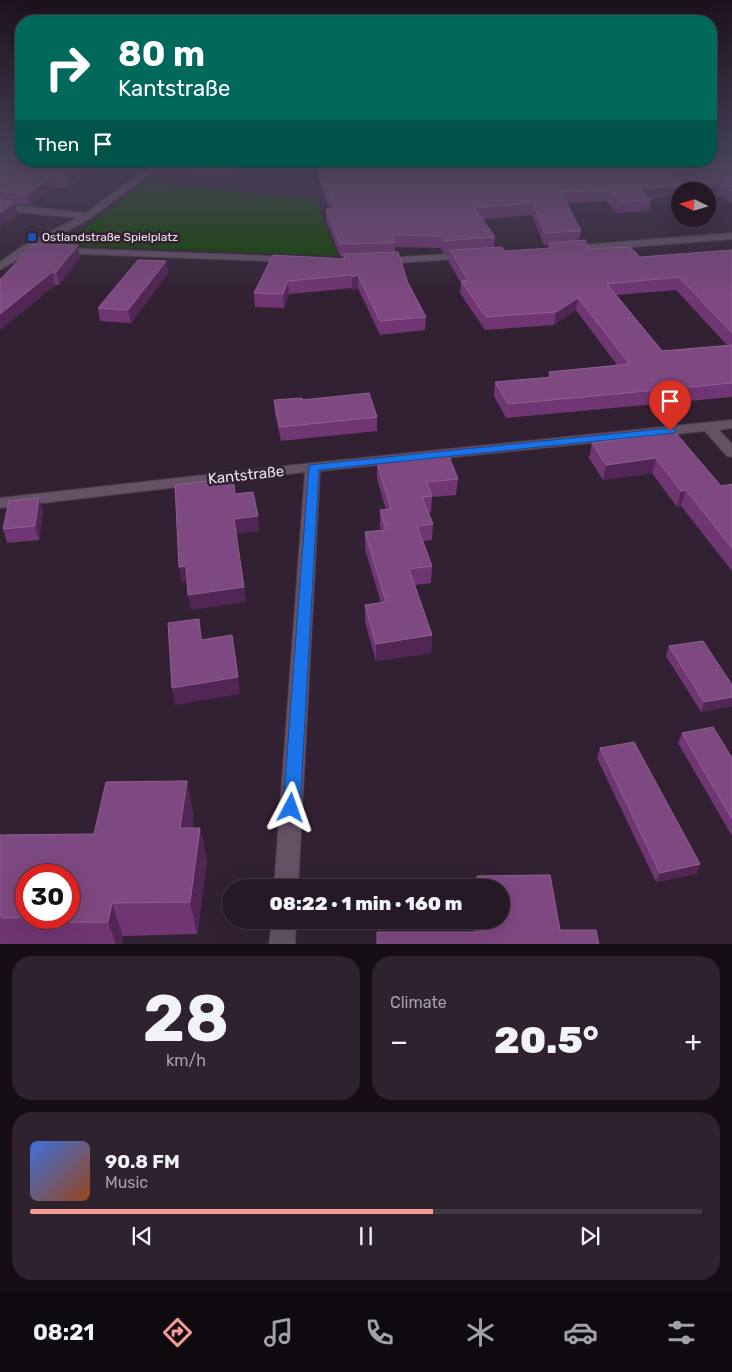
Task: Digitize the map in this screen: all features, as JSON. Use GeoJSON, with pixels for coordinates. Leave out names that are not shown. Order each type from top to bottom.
{"type":"FeatureCollection","features":[{"type":"Feature","properties":{"kind":"street"},"geometry":{"type":"LineString","coordinates":[[0,267],[25,249],[88,216],[101,206]]}},
{"type":"Feature","properties":{"kind":"street"},"geometry":{"type":"LineString","coordinates":[[0,207],[88,216]]}},
{"type":"Feature","properties":{"kind":"street"},"geometry":{"type":"LineString","coordinates":[[562,249],[732,236]]}},
{"type":"Feature","properties":{"kind":"street"},"geometry":{"type":"LineString","coordinates":[[25,249],[299,260]]}},
{"type":"Feature","properties":{"kind":"street"},"geometry":{"type":"LineString","coordinates":[[373,262],[479,256]]}},
{"type":"Feature","properties":{"kind":"street","name":"Kantstraße"},"geometry":{"type":"LineString","coordinates":[[0,503],[313,467],[732,424]]}},
{"type":"Feature","properties":{"kind":"street"},"geometry":{"type":"LineString","coordinates":[[709,427],[732,453]]}},
{"type":"Feature","properties":{"kind":"street"},"geometry":{"type":"LineString","coordinates":[[287,879],[313,467]]}},
{"type":"Feature","properties":{"kind":"street"},"geometry":{"type":"LineString","coordinates":[[282,944],[283,929]]}},
{"type":"Feature","properties":{"kind":"green space"},"geometry":{"type":"Polygon","coordinates":[[[114,206],[318,206],[338,256],[62,245],[114,206]]]}},
{"type":"Feature","properties":{"kind":"building"},"geometry":{"type":"Polygon","coordinates":[[[0,206],[9,206],[0,213],[0,206]]]}},
{"type":"Feature","properties":{"kind":"building"},"geometry":{"type":"Polygon","coordinates":[[[335,206],[497,206],[474,208],[495,237],[444,241],[441,236],[392,235],[395,243],[340,244],[326,209],[336,208],[335,206]]]}},
{"type":"Feature","properties":{"kind":"building"},"geometry":{"type":"Polygon","coordinates":[[[534,206],[568,206],[581,231],[545,233],[534,206]]]}},
{"type":"Feature","properties":{"kind":"building"},"geometry":{"type":"Polygon","coordinates":[[[585,240],[589,249],[630,247],[640,257],[732,250],[732,333],[679,277],[607,284],[662,351],[732,345],[732,383],[508,404],[495,382],[552,377],[549,372],[630,364],[578,298],[556,312],[486,317],[461,281],[468,280],[450,250],[502,247],[505,251],[551,248],[549,243],[585,240]]]}},
{"type":"Feature","properties":{"kind":"building"},"geometry":{"type":"Polygon","coordinates":[[[33,244],[78,245],[56,272],[52,272],[0,314],[0,280],[33,244]]]}},
{"type":"Feature","properties":{"kind":"building"},"geometry":{"type":"Polygon","coordinates":[[[398,252],[408,283],[426,317],[380,321],[358,275],[288,281],[283,294],[254,293],[273,255],[345,259],[343,254],[398,252]]]}},
{"type":"Feature","properties":{"kind":"building"},"geometry":{"type":"Polygon","coordinates":[[[138,260],[166,261],[128,310],[98,308],[138,260]]]}},
{"type":"Feature","properties":{"kind":"building"},"geometry":{"type":"Polygon","coordinates":[[[369,393],[377,417],[280,427],[274,400],[302,398],[302,400],[369,393]]]}},
{"type":"Feature","properties":{"kind":"building"},"geometry":{"type":"Polygon","coordinates":[[[675,432],[721,486],[732,484],[732,548],[686,490],[681,491],[656,458],[606,465],[592,443],[675,432]]]}},
{"type":"Feature","properties":{"kind":"building"},"geometry":{"type":"Polygon","coordinates":[[[447,451],[458,479],[427,482],[432,496],[422,497],[433,524],[417,526],[432,566],[409,569],[432,635],[376,644],[365,605],[386,602],[365,532],[386,530],[380,510],[391,509],[377,463],[399,461],[397,456],[447,451]]]}},
{"type":"Feature","properties":{"kind":"building"},"geometry":{"type":"Polygon","coordinates":[[[233,478],[235,494],[253,492],[258,516],[234,519],[244,587],[188,595],[186,566],[179,567],[175,485],[233,478]]]}},
{"type":"Feature","properties":{"kind":"building"},"geometry":{"type":"Polygon","coordinates":[[[39,498],[35,526],[3,529],[9,501],[39,498]]]}},
{"type":"Feature","properties":{"kind":"building"},"geometry":{"type":"Polygon","coordinates":[[[199,619],[201,640],[232,635],[238,677],[172,688],[168,623],[199,619]]]}},
{"type":"Feature","properties":{"kind":"building"},"geometry":{"type":"Polygon","coordinates":[[[703,641],[732,685],[732,697],[704,702],[669,646],[703,641]]]}},
{"type":"Feature","properties":{"kind":"building"},"geometry":{"type":"Polygon","coordinates":[[[713,727],[732,758],[732,819],[682,733],[713,727]]]}},
{"type":"Feature","properties":{"kind":"building"},"geometry":{"type":"Polygon","coordinates":[[[634,742],[700,864],[660,873],[600,748],[634,742]]]}},
{"type":"Feature","properties":{"kind":"building"},"geometry":{"type":"Polygon","coordinates":[[[187,781],[180,828],[200,828],[190,902],[112,903],[108,922],[80,922],[80,864],[15,864],[15,917],[2,918],[2,915],[0,915],[0,835],[94,834],[106,782],[187,781]]]}},
{"type":"Feature","properties":{"kind":"building"},"geometry":{"type":"Polygon","coordinates":[[[550,875],[560,930],[596,930],[599,944],[377,944],[377,932],[482,932],[482,929],[510,929],[510,879],[477,879],[477,876],[550,875]]]}},
{"type":"Feature","properties":{"kind":"place","name":"Ostlandstraße Spielplatz"},"geometry":{"type":"Point","coordinates":[32,237]}},
{"type":"Feature","properties":{"kind":"route"},"geometry":{"type":"LineString","coordinates":[[291,808],[313,467],[670,431]]}}]}
